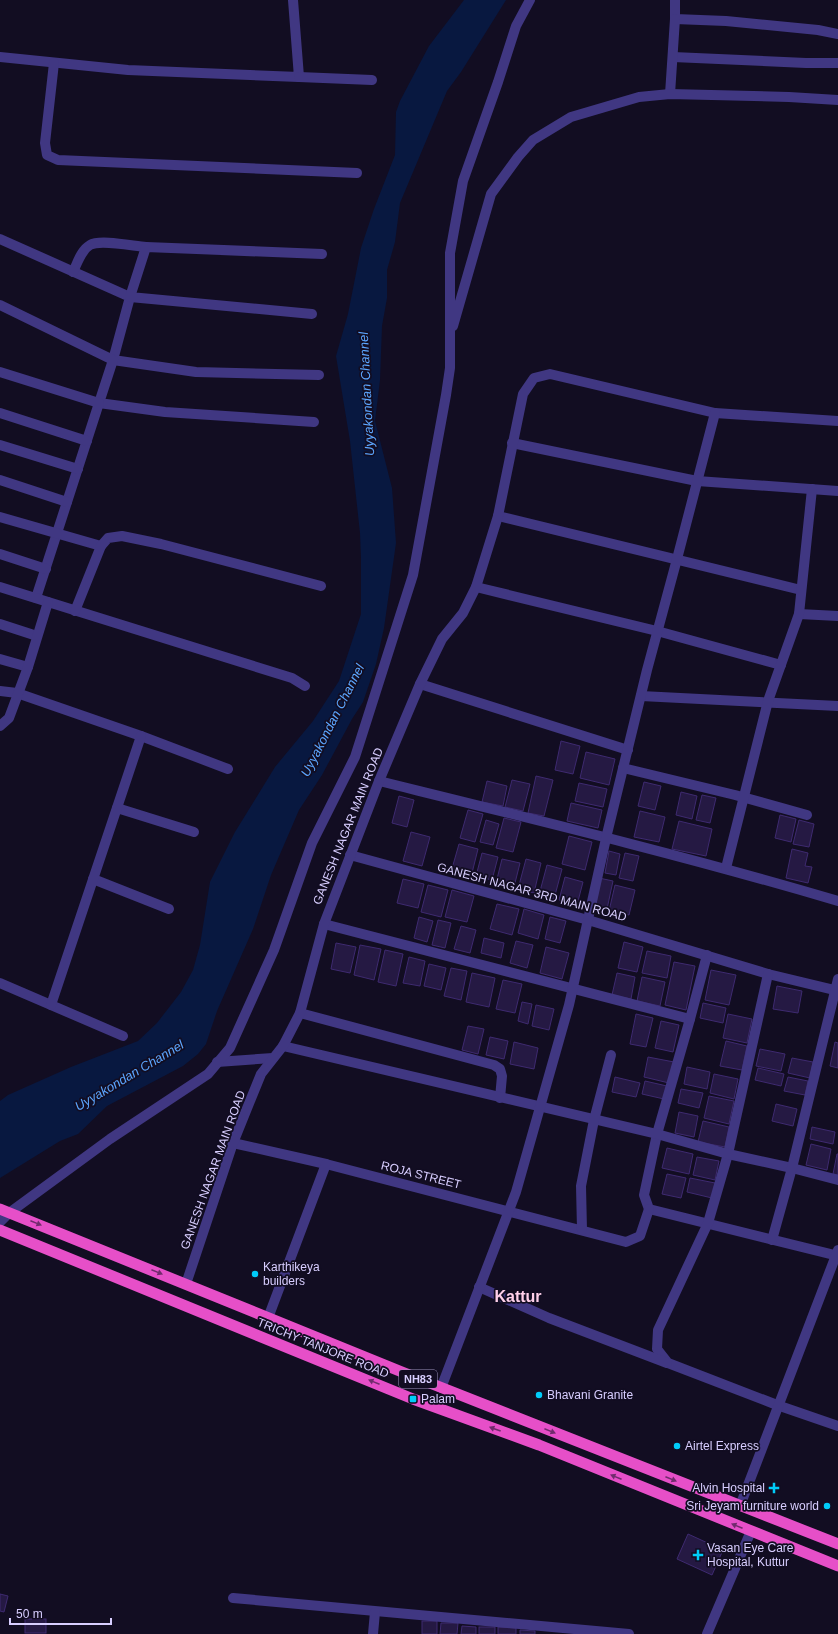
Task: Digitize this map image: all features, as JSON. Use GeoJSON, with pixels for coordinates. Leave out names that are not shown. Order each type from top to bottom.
{"type":"FeatureCollection","features":[{"type":"Feature","properties":{"kind":"highway","name":"TRICHY TANJORE ROAD"},"geometry":{"type":"LineString","coordinates":[[4,1211],[441,1388],[838,1544]]}},
{"type":"Feature","properties":{"kind":"highway","name":"TRICHY TANJORE ROAD"},"geometry":{"type":"LineString","coordinates":[[0,1230],[413,1399],[539,1445],[838,1566]]}},
{"type":"Feature","properties":{"kind":"street"},"geometry":{"type":"LineString","coordinates":[[294,0],[299,77]]}},
{"type":"Feature","properties":{"kind":"street"},"geometry":{"type":"LineString","coordinates":[[0,1222],[4,1211],[208,1074],[230,1048],[274,950],[312,843],[356,757],[413,575],[450,368],[450,253],[462,181],[498,82],[516,26],[530,0]]}},
{"type":"Feature","properties":{"kind":"street"},"geometry":{"type":"LineString","coordinates":[[670,94],[675,0]]}},
{"type":"Feature","properties":{"kind":"street"},"geometry":{"type":"LineString","coordinates":[[675,19],[726,21],[818,30],[838,34]]}},
{"type":"Feature","properties":{"kind":"street"},"geometry":{"type":"LineString","coordinates":[[0,57],[128,70],[372,80]]}},
{"type":"Feature","properties":{"kind":"street"},"geometry":{"type":"LineString","coordinates":[[673,57],[838,63]]}},
{"type":"Feature","properties":{"kind":"street"},"geometry":{"type":"LineString","coordinates":[[54,63],[45,143],[47,156],[58,160],[357,173]]}},
{"type":"Feature","properties":{"kind":"street"},"geometry":{"type":"LineString","coordinates":[[449,339],[491,194],[532,140],[571,117],[639,97],[670,94],[789,97],[838,100]]}},
{"type":"Feature","properties":{"kind":"street"},"geometry":{"type":"LineString","coordinates":[[0,239],[130,297],[312,314]]}},
{"type":"Feature","properties":{"kind":"street"},"geometry":{"type":"LineString","coordinates":[[73,272],[84,250],[90,245],[102,243],[146,248],[322,254]]}},
{"type":"Feature","properties":{"kind":"street"},"geometry":{"type":"LineString","coordinates":[[36,598],[113,360],[130,297],[146,248]]}},
{"type":"Feature","properties":{"kind":"street"},"geometry":{"type":"LineString","coordinates":[[0,305],[113,360],[196,372],[319,375]]}},
{"type":"Feature","properties":{"kind":"street"},"geometry":{"type":"LineString","coordinates":[[0,372],[99,403],[165,412],[314,422]]}},
{"type":"Feature","properties":{"kind":"street","name":"GANESH NAGAR MAIN ROAD"},"geometry":{"type":"LineString","coordinates":[[186,1284],[233,1143],[261,1074],[283,1046],[300,1013],[324,924],[379,781],[420,684],[442,640],[462,613],[476,587],[498,516],[523,394],[534,378],[550,374],[715,413]]}},
{"type":"Feature","properties":{"kind":"street"},"geometry":{"type":"LineString","coordinates":[[0,413],[87,441]]}},
{"type":"Feature","properties":{"kind":"street"},"geometry":{"type":"LineString","coordinates":[[441,1388],[516,1192],[540,1108],[573,988],[606,836],[657,631],[715,413],[838,421]]}},
{"type":"Feature","properties":{"kind":"street"},"geometry":{"type":"LineString","coordinates":[[512,443],[697,481],[838,491]]}},
{"type":"Feature","properties":{"kind":"street"},"geometry":{"type":"LineString","coordinates":[[0,445],[78,469]]}},
{"type":"Feature","properties":{"kind":"street"},"geometry":{"type":"LineString","coordinates":[[0,480],[67,502]]}},
{"type":"Feature","properties":{"kind":"street"},"geometry":{"type":"LineString","coordinates":[[726,868],[768,701],[799,614],[812,489]]}},
{"type":"Feature","properties":{"kind":"street"},"geometry":{"type":"LineString","coordinates":[[498,516],[801,590]]}},
{"type":"Feature","properties":{"kind":"street"},"geometry":{"type":"LineString","coordinates":[[0,517],[101,546]]}},
{"type":"Feature","properties":{"kind":"street"},"geometry":{"type":"LineString","coordinates":[[75,610],[101,546],[108,538],[122,536],[161,544],[321,586]]}},
{"type":"Feature","properties":{"kind":"street"},"geometry":{"type":"LineString","coordinates":[[0,554],[46,569]]}},
{"type":"Feature","properties":{"kind":"street"},"geometry":{"type":"LineString","coordinates":[[0,587],[292,678],[305,686]]}},
{"type":"Feature","properties":{"kind":"street"},"geometry":{"type":"LineString","coordinates":[[476,587],[657,631],[781,665]]}},
{"type":"Feature","properties":{"kind":"street"},"geometry":{"type":"LineString","coordinates":[[0,726],[9,718],[17,693],[28,667],[48,602]]}},
{"type":"Feature","properties":{"kind":"street"},"geometry":{"type":"LineString","coordinates":[[799,614],[838,616]]}},
{"type":"Feature","properties":{"kind":"street"},"geometry":{"type":"LineString","coordinates":[[0,624],[37,636]]}},
{"type":"Feature","properties":{"kind":"street"},"geometry":{"type":"LineString","coordinates":[[0,659],[28,667]]}},
{"type":"Feature","properties":{"kind":"street"},"geometry":{"type":"LineString","coordinates":[[420,684],[628,750]]}},
{"type":"Feature","properties":{"kind":"street"},"geometry":{"type":"LineString","coordinates":[[0,691],[17,693],[141,736],[228,769]]}},
{"type":"Feature","properties":{"kind":"street"},"geometry":{"type":"LineString","coordinates":[[641,696],[768,701],[838,706]]}},
{"type":"Feature","properties":{"kind":"street"},"geometry":{"type":"LineString","coordinates":[[51,1005],[141,736]]}},
{"type":"Feature","properties":{"kind":"street"},"geometry":{"type":"LineString","coordinates":[[624,768],[744,797],[807,815]]}},
{"type":"Feature","properties":{"kind":"street"},"geometry":{"type":"LineString","coordinates":[[379,781],[606,836],[726,868],[838,901]]}},
{"type":"Feature","properties":{"kind":"street"},"geometry":{"type":"LineString","coordinates":[[117,808],[194,832]]}},
{"type":"Feature","properties":{"kind":"street","name":"GANESH NAGAR 3RD MAIN ROAD"},"geometry":{"type":"LineString","coordinates":[[350,855],[588,920],[768,974],[837,991]]}},
{"type":"Feature","properties":{"kind":"street"},"geometry":{"type":"LineString","coordinates":[[93,879],[169,909]]}},
{"type":"Feature","properties":{"kind":"street"},"geometry":{"type":"LineString","coordinates":[[324,924],[690,1019]]}},
{"type":"Feature","properties":{"kind":"street"},"geometry":{"type":"LineString","coordinates":[[706,955],[690,1019],[657,1134],[644,1195],[649,1209],[772,1240],[838,1254],[777,1405],[740,1506]]}},
{"type":"Feature","properties":{"kind":"street"},"geometry":{"type":"LineString","coordinates":[[668,1363],[657,1349],[658,1330],[708,1223],[728,1154],[768,974]]}},
{"type":"Feature","properties":{"kind":"street"},"geometry":{"type":"LineString","coordinates":[[772,1240],[837,991],[838,979]]}},
{"type":"Feature","properties":{"kind":"street"},"geometry":{"type":"LineString","coordinates":[[0,983],[123,1036]]}},
{"type":"Feature","properties":{"kind":"street"},"geometry":{"type":"LineString","coordinates":[[300,1013],[494,1065],[500,1069],[502,1076],[500,1098]]}},
{"type":"Feature","properties":{"kind":"street"},"geometry":{"type":"LineString","coordinates":[[283,1046],[540,1108],[657,1134],[728,1154],[838,1180]]}},
{"type":"Feature","properties":{"kind":"street"},"geometry":{"type":"LineString","coordinates":[[582,1230],[580,1186],[594,1120],[611,1055]]}},
{"type":"Feature","properties":{"kind":"street"},"geometry":{"type":"LineString","coordinates":[[217,1062],[273,1058]]}},
{"type":"Feature","properties":{"kind":"street","name":"ROJA STREET"},"geometry":{"type":"LineString","coordinates":[[233,1143],[326,1164],[626,1242],[640,1236],[649,1209]]}},
{"type":"Feature","properties":{"kind":"street"},"geometry":{"type":"LineString","coordinates":[[268,1318],[326,1164]]}},
{"type":"Feature","properties":{"kind":"street"},"geometry":{"type":"LineString","coordinates":[[480,1287],[549,1318],[777,1405],[838,1426]]}},
{"type":"Feature","properties":{"kind":"street"},"geometry":{"type":"LineString","coordinates":[[707,1634],[751,1531]]}},
{"type":"Feature","properties":{"kind":"street"},"geometry":{"type":"LineString","coordinates":[[233,1598],[629,1634]]}},
{"type":"Feature","properties":{"kind":"street"},"geometry":{"type":"LineString","coordinates":[[373,1634],[375,1612]]}},
{"type":"Feature","properties":{"kind":"water","name":"Uyyakondan Channel"},"geometry":{"type":"Polygon","coordinates":[[[464,0],[506,0],[461,72],[447,91],[400,203],[395,242],[387,270],[387,298],[382,326],[380,380],[375,421],[392,488],[396,543],[384,628],[376,664],[363,702],[352,719],[322,775],[299,810],[271,875],[253,929],[217,1011],[206,1044],[198,1054],[183,1066],[107,1106],[78,1134],[60,1141],[0,1178],[0,1101],[8,1095],[71,1067],[138,1041],[157,1023],[181,992],[193,970],[200,945],[210,882],[235,832],[275,767],[313,721],[339,681],[361,614],[361,558],[360,533],[350,441],[336,356],[348,314],[361,248],[395,155],[396,112],[400,101],[429,46],[464,0]]]}},
{"type":"Feature","properties":{"kind":"building"},"geometry":{"type":"Polygon","coordinates":[[[561,741],[580,746],[573,774],[555,770],[561,741]]]}},
{"type":"Feature","properties":{"kind":"building"},"geometry":{"type":"Polygon","coordinates":[[[586,752],[615,759],[609,785],[580,778],[586,752]]]}},
{"type":"Feature","properties":{"kind":"building"},"geometry":{"type":"Polygon","coordinates":[[[536,776],[553,780],[544,816],[528,813],[536,776]]]}},
{"type":"Feature","properties":{"kind":"building"},"geometry":{"type":"Polygon","coordinates":[[[512,780],[530,784],[523,811],[505,807],[512,780]]]}},
{"type":"Feature","properties":{"kind":"building"},"geometry":{"type":"Polygon","coordinates":[[[487,781],[507,786],[503,806],[482,802],[487,781]]]}},
{"type":"Feature","properties":{"kind":"building"},"geometry":{"type":"Polygon","coordinates":[[[644,782],[661,786],[655,810],[638,806],[644,782]]]}},
{"type":"Feature","properties":{"kind":"building"},"geometry":{"type":"Polygon","coordinates":[[[579,783],[607,789],[603,807],[575,801],[579,783]]]}},
{"type":"Feature","properties":{"kind":"building"},"geometry":{"type":"Polygon","coordinates":[[[681,792],[697,796],[692,819],[676,815],[681,792]]]}},
{"type":"Feature","properties":{"kind":"building"},"geometry":{"type":"Polygon","coordinates":[[[702,795],[716,798],[710,823],[696,820],[702,795]]]}},
{"type":"Feature","properties":{"kind":"building"},"geometry":{"type":"Polygon","coordinates":[[[399,796],[414,800],[407,827],[392,823],[399,796]]]}},
{"type":"Feature","properties":{"kind":"building"},"geometry":{"type":"Polygon","coordinates":[[[571,803],[602,810],[598,828],[567,821],[571,803]]]}},
{"type":"Feature","properties":{"kind":"building"},"geometry":{"type":"Polygon","coordinates":[[[468,810],[483,814],[475,842],[460,838],[468,810]]]}},
{"type":"Feature","properties":{"kind":"building"},"geometry":{"type":"Polygon","coordinates":[[[640,811],[665,817],[659,842],[634,837],[640,811]]]}},
{"type":"Feature","properties":{"kind":"building"},"geometry":{"type":"Polygon","coordinates":[[[780,815],[796,819],[791,842],[775,838],[780,815]]]}},
{"type":"Feature","properties":{"kind":"building"},"geometry":{"type":"Polygon","coordinates":[[[504,818],[521,822],[513,852],[496,848],[504,818]]]}},
{"type":"Feature","properties":{"kind":"building"},"geometry":{"type":"Polygon","coordinates":[[[486,820],[499,824],[493,845],[480,842],[486,820]]]}},
{"type":"Feature","properties":{"kind":"building"},"geometry":{"type":"Polygon","coordinates":[[[799,820],[814,824],[809,847],[793,844],[799,820]]]}},
{"type":"Feature","properties":{"kind":"building"},"geometry":{"type":"Polygon","coordinates":[[[679,821],[712,829],[706,856],[672,849],[679,821]]]}},
{"type":"Feature","properties":{"kind":"building"},"geometry":{"type":"Polygon","coordinates":[[[411,832],[430,837],[422,866],[403,861],[411,832]]]}},
{"type":"Feature","properties":{"kind":"building"},"geometry":{"type":"Polygon","coordinates":[[[569,836],[592,842],[585,870],[562,864],[569,836]]]}},
{"type":"Feature","properties":{"kind":"building"},"geometry":{"type":"Polygon","coordinates":[[[459,844],[478,849],[471,877],[451,872],[459,844]]]}},
{"type":"Feature","properties":{"kind":"building"},"geometry":{"type":"Polygon","coordinates":[[[792,849],[808,853],[805,866],[812,867],[808,883],[786,878],[792,849]]]}},
{"type":"Feature","properties":{"kind":"building"},"geometry":{"type":"Polygon","coordinates":[[[609,851],[620,854],[616,875],[605,873],[609,851]]]}},
{"type":"Feature","properties":{"kind":"building"},"geometry":{"type":"Polygon","coordinates":[[[482,853],[498,857],[492,880],[476,876],[482,853]]]}},
{"type":"Feature","properties":{"kind":"building"},"geometry":{"type":"Polygon","coordinates":[[[625,853],[639,856],[633,881],[619,878],[625,853]]]}},
{"type":"Feature","properties":{"kind":"building"},"geometry":{"type":"Polygon","coordinates":[[[502,859],[520,863],[514,887],[496,883],[502,859]]]}},
{"type":"Feature","properties":{"kind":"building"},"geometry":{"type":"Polygon","coordinates":[[[526,859],[541,863],[534,893],[518,889],[526,859]]]}},
{"type":"Feature","properties":{"kind":"building"},"geometry":{"type":"Polygon","coordinates":[[[547,865],[562,869],[554,899],[539,895],[547,865]]]}},
{"type":"Feature","properties":{"kind":"building"},"geometry":{"type":"Polygon","coordinates":[[[565,877],[583,882],[577,905],[559,900],[565,877]]]}},
{"type":"Feature","properties":{"kind":"building"},"geometry":{"type":"Polygon","coordinates":[[[599,878],[613,881],[607,909],[593,906],[599,878]]]}},
{"type":"Feature","properties":{"kind":"building"},"geometry":{"type":"Polygon","coordinates":[[[403,879],[424,884],[418,908],[397,903],[403,879]]]}},
{"type":"Feature","properties":{"kind":"building"},"geometry":{"type":"Polygon","coordinates":[[[428,885],[448,890],[441,917],[421,912],[428,885]]]}},
{"type":"Feature","properties":{"kind":"building"},"geometry":{"type":"Polygon","coordinates":[[[615,885],[635,890],[629,915],[609,911],[615,885]]]}},
{"type":"Feature","properties":{"kind":"building"},"geometry":{"type":"Polygon","coordinates":[[[452,890],[474,896],[467,922],[445,917],[452,890]]]}},
{"type":"Feature","properties":{"kind":"building"},"geometry":{"type":"Polygon","coordinates":[[[497,904],[519,909],[512,935],[490,929],[497,904]]]}},
{"type":"Feature","properties":{"kind":"building"},"geometry":{"type":"Polygon","coordinates":[[[524,909],[544,915],[538,939],[518,933],[524,909]]]}},
{"type":"Feature","properties":{"kind":"building"},"geometry":{"type":"Polygon","coordinates":[[[419,917],[433,921],[427,942],[414,938],[419,917]]]}},
{"type":"Feature","properties":{"kind":"building"},"geometry":{"type":"Polygon","coordinates":[[[550,917],[566,921],[560,943],[545,939],[550,917]]]}},
{"type":"Feature","properties":{"kind":"building"},"geometry":{"type":"Polygon","coordinates":[[[438,920],[451,923],[445,948],[432,945],[438,920]]]}},
{"type":"Feature","properties":{"kind":"building"},"geometry":{"type":"Polygon","coordinates":[[[461,926],[476,930],[470,953],[454,949],[461,926]]]}},
{"type":"Feature","properties":{"kind":"building"},"geometry":{"type":"Polygon","coordinates":[[[484,938],[504,943],[501,958],[481,953],[484,938]]]}},
{"type":"Feature","properties":{"kind":"building"},"geometry":{"type":"Polygon","coordinates":[[[516,941],[533,945],[527,968],[510,963],[516,941]]]}},
{"type":"Feature","properties":{"kind":"building"},"geometry":{"type":"Polygon","coordinates":[[[624,942],[643,947],[637,972],[618,968],[624,942]]]}},
{"type":"Feature","properties":{"kind":"building"},"geometry":{"type":"Polygon","coordinates":[[[336,943],[356,947],[350,973],[331,969],[336,943]]]}},
{"type":"Feature","properties":{"kind":"building"},"geometry":{"type":"Polygon","coordinates":[[[360,945],[381,949],[374,980],[354,975],[360,945]]]}},
{"type":"Feature","properties":{"kind":"building"},"geometry":{"type":"Polygon","coordinates":[[[546,947],[569,953],[562,979],[540,973],[546,947]]]}},
{"type":"Feature","properties":{"kind":"building"},"geometry":{"type":"Polygon","coordinates":[[[385,950],[403,954],[396,986],[378,982],[385,950]]]}},
{"type":"Feature","properties":{"kind":"building"},"geometry":{"type":"Polygon","coordinates":[[[647,951],[671,956],[667,978],[642,973],[647,951]]]}},
{"type":"Feature","properties":{"kind":"building"},"geometry":{"type":"Polygon","coordinates":[[[409,957],[425,961],[420,986],[403,983],[409,957]]]}},
{"type":"Feature","properties":{"kind":"building"},"geometry":{"type":"Polygon","coordinates":[[[674,962],[695,966],[686,1010],[665,1005],[674,962]]]}},
{"type":"Feature","properties":{"kind":"building"},"geometry":{"type":"Polygon","coordinates":[[[429,964],[446,968],[441,990],[424,986],[429,964]]]}},
{"type":"Feature","properties":{"kind":"building"},"geometry":{"type":"Polygon","coordinates":[[[451,968],[467,971],[461,1000],[444,996],[451,968]]]}},
{"type":"Feature","properties":{"kind":"building"},"geometry":{"type":"Polygon","coordinates":[[[711,970],[736,975],[729,1005],[705,1000],[711,970]]]}},
{"type":"Feature","properties":{"kind":"building"},"geometry":{"type":"Polygon","coordinates":[[[472,973],[495,978],[489,1007],[466,1002],[472,973]]]}},
{"type":"Feature","properties":{"kind":"building"},"geometry":{"type":"Polygon","coordinates":[[[617,973],[635,977],[631,999],[612,995],[617,973]]]}},
{"type":"Feature","properties":{"kind":"building"},"geometry":{"type":"Polygon","coordinates":[[[642,977],[665,982],[660,1006],[637,1001],[642,977]]]}},
{"type":"Feature","properties":{"kind":"building"},"geometry":{"type":"Polygon","coordinates":[[[503,980],[522,984],[515,1013],[496,1009],[503,980]]]}},
{"type":"Feature","properties":{"kind":"building"},"geometry":{"type":"Polygon","coordinates":[[[777,986],[802,991],[798,1013],[773,1009],[777,986]]]}},
{"type":"Feature","properties":{"kind":"building"},"geometry":{"type":"Polygon","coordinates":[[[522,1002],[532,1004],[528,1024],[518,1021],[522,1002]]]}},
{"type":"Feature","properties":{"kind":"building"},"geometry":{"type":"Polygon","coordinates":[[[703,1003],[726,1008],[723,1023],[700,1018],[703,1003]]]}},
{"type":"Feature","properties":{"kind":"building"},"geometry":{"type":"Polygon","coordinates":[[[536,1005],[554,1009],[549,1030],[532,1026],[536,1005]]]}},
{"type":"Feature","properties":{"kind":"building"},"geometry":{"type":"Polygon","coordinates":[[[636,1014],[653,1018],[646,1047],[630,1044],[636,1014]]]}},
{"type":"Feature","properties":{"kind":"building"},"geometry":{"type":"Polygon","coordinates":[[[728,1014],[752,1019],[747,1043],[723,1038],[728,1014]]]}},
{"type":"Feature","properties":{"kind":"building"},"geometry":{"type":"Polygon","coordinates":[[[661,1021],[679,1025],[673,1052],[655,1048],[661,1021]]]}},
{"type":"Feature","properties":{"kind":"building"},"geometry":{"type":"Polygon","coordinates":[[[468,1026],[484,1029],[478,1054],[462,1050],[468,1026]]]}},
{"type":"Feature","properties":{"kind":"building"},"geometry":{"type":"Polygon","coordinates":[[[490,1037],[508,1041],[504,1059],[486,1055],[490,1037]]]}},
{"type":"Feature","properties":{"kind":"building"},"geometry":{"type":"Polygon","coordinates":[[[726,1041],[747,1046],[742,1070],[720,1066],[726,1041]]]}},
{"type":"Feature","properties":{"kind":"building"},"geometry":{"type":"Polygon","coordinates":[[[514,1042],[538,1048],[534,1069],[510,1064],[514,1042]]]}},
{"type":"Feature","properties":{"kind":"building"},"geometry":{"type":"Polygon","coordinates":[[[835,1042],[838,1043],[838,1068],[830,1066],[835,1042]]]}},
{"type":"Feature","properties":{"kind":"building"},"geometry":{"type":"Polygon","coordinates":[[[760,1049],[785,1054],[781,1071],[756,1066],[760,1049]]]}},
{"type":"Feature","properties":{"kind":"building"},"geometry":{"type":"Polygon","coordinates":[[[648,1057],[674,1062],[669,1083],[644,1077],[648,1057]]]}},
{"type":"Feature","properties":{"kind":"building"},"geometry":{"type":"Polygon","coordinates":[[[792,1058],[813,1062],[810,1078],[788,1073],[792,1058]]]}},
{"type":"Feature","properties":{"kind":"building"},"geometry":{"type":"Polygon","coordinates":[[[687,1067],[710,1072],[707,1089],[684,1084],[687,1067]]]}},
{"type":"Feature","properties":{"kind":"building"},"geometry":{"type":"Polygon","coordinates":[[[758,1068],[784,1074],[781,1086],[755,1080],[758,1068]]]}},
{"type":"Feature","properties":{"kind":"building"},"geometry":{"type":"Polygon","coordinates":[[[714,1074],[738,1079],[734,1099],[710,1093],[714,1074]]]}},
{"type":"Feature","properties":{"kind":"building"},"geometry":{"type":"Polygon","coordinates":[[[615,1077],[640,1083],[636,1097],[612,1092],[615,1077]]]}},
{"type":"Feature","properties":{"kind":"building"},"geometry":{"type":"Polygon","coordinates":[[[788,1077],[808,1081],[805,1095],[784,1091],[788,1077]]]}},
{"type":"Feature","properties":{"kind":"building"},"geometry":{"type":"Polygon","coordinates":[[[645,1081],[667,1086],[664,1099],[642,1094],[645,1081]]]}},
{"type":"Feature","properties":{"kind":"building"},"geometry":{"type":"Polygon","coordinates":[[[681,1089],[703,1093],[699,1108],[678,1103],[681,1089]]]}},
{"type":"Feature","properties":{"kind":"building"},"geometry":{"type":"Polygon","coordinates":[[[709,1096],[734,1101],[729,1124],[704,1118],[709,1096]]]}},
{"type":"Feature","properties":{"kind":"building"},"geometry":{"type":"Polygon","coordinates":[[[776,1104],[797,1109],[793,1126],[772,1121],[776,1104]]]}},
{"type":"Feature","properties":{"kind":"building"},"geometry":{"type":"Polygon","coordinates":[[[679,1112],[698,1116],[694,1137],[675,1133],[679,1112]]]}},
{"type":"Feature","properties":{"kind":"building"},"geometry":{"type":"Polygon","coordinates":[[[703,1121],[729,1127],[725,1147],[698,1142],[703,1121]]]}},
{"type":"Feature","properties":{"kind":"building"},"geometry":{"type":"Polygon","coordinates":[[[812,1127],[835,1132],[833,1144],[810,1139],[812,1127]]]}},
{"type":"Feature","properties":{"kind":"building"},"geometry":{"type":"Polygon","coordinates":[[[811,1144],[831,1149],[827,1170],[806,1165],[811,1144]]]}},
{"type":"Feature","properties":{"kind":"building"},"geometry":{"type":"Polygon","coordinates":[[[667,1148],[693,1154],[689,1174],[662,1168],[667,1148]]]}},
{"type":"Feature","properties":{"kind":"building"},"geometry":{"type":"Polygon","coordinates":[[[838,1154],[838,1175],[833,1174],[838,1154]]]}},
{"type":"Feature","properties":{"kind":"building"},"geometry":{"type":"Polygon","coordinates":[[[697,1157],[719,1161],[715,1180],[693,1175],[697,1157]]]}},
{"type":"Feature","properties":{"kind":"building"},"geometry":{"type":"Polygon","coordinates":[[[667,1174],[686,1178],[681,1198],[662,1194],[667,1174]]]}},
{"type":"Feature","properties":{"kind":"building"},"geometry":{"type":"Polygon","coordinates":[[[690,1178],[715,1183],[712,1198],[687,1192],[690,1178]]]}},
{"type":"Feature","properties":{"kind":"building"},"geometry":{"type":"Polygon","coordinates":[[[688,1534],[723,1550],[712,1575],[677,1559],[688,1534]]]}},
{"type":"Feature","properties":{"kind":"building"},"geometry":{"type":"Polygon","coordinates":[[[0,1594],[8,1596],[4,1612],[0,1611],[0,1594]]]}},
{"type":"Feature","properties":{"kind":"building"},"geometry":{"type":"Polygon","coordinates":[[[25,1619],[46,1619],[46,1633],[25,1633],[25,1619]]]}},
{"type":"Feature","properties":{"kind":"building"},"geometry":{"type":"Polygon","coordinates":[[[422,1621],[437,1621],[437,1634],[422,1634],[422,1621]]]}},
{"type":"Feature","properties":{"kind":"building"},"geometry":{"type":"Polygon","coordinates":[[[441,1623],[458,1623],[457,1634],[440,1634],[441,1623]]]}},
{"type":"Feature","properties":{"kind":"building"},"geometry":{"type":"Polygon","coordinates":[[[462,1626],[476,1627],[476,1634],[461,1634],[462,1626]]]}},
{"type":"Feature","properties":{"kind":"building"},"geometry":{"type":"Polygon","coordinates":[[[479,1627],[495,1627],[495,1634],[479,1634],[479,1627]]]}},
{"type":"Feature","properties":{"kind":"building"},"geometry":{"type":"Polygon","coordinates":[[[498,1627],[516,1628],[516,1634],[498,1634],[498,1627]]]}},
{"type":"Feature","properties":{"kind":"building"},"geometry":{"type":"Polygon","coordinates":[[[520,1630],[535,1631],[535,1634],[520,1634],[520,1630]]]}},
{"type":"Feature","properties":{"kind":"place","name":"Karthikeya builders"},"geometry":{"type":"Point","coordinates":[255,1274]}},
{"type":"Feature","properties":{"kind":"place","name":"Bhavani Granite"},"geometry":{"type":"Point","coordinates":[539,1395]}},
{"type":"Feature","properties":{"kind":"place","name":"Palam"},"geometry":{"type":"Point","coordinates":[413,1399]}},
{"type":"Feature","properties":{"kind":"place","name":"Airtel Express"},"geometry":{"type":"Point","coordinates":[677,1446]}},
{"type":"Feature","properties":{"kind":"place","name":"Alvin Hospital"},"geometry":{"type":"Point","coordinates":[774,1488]}},
{"type":"Feature","properties":{"kind":"place","name":"Sri Jeyam furniture world"},"geometry":{"type":"Point","coordinates":[827,1506]}},
{"type":"Feature","properties":{"kind":"place","name":"Vasan Eye Care Hospital, Kuttur"},"geometry":{"type":"Point","coordinates":[698,1555]}},
{"type":"Feature","properties":{"kind":"district","name":"Kattur"},"geometry":{"type":"Point","coordinates":[518,1296]}}]}
